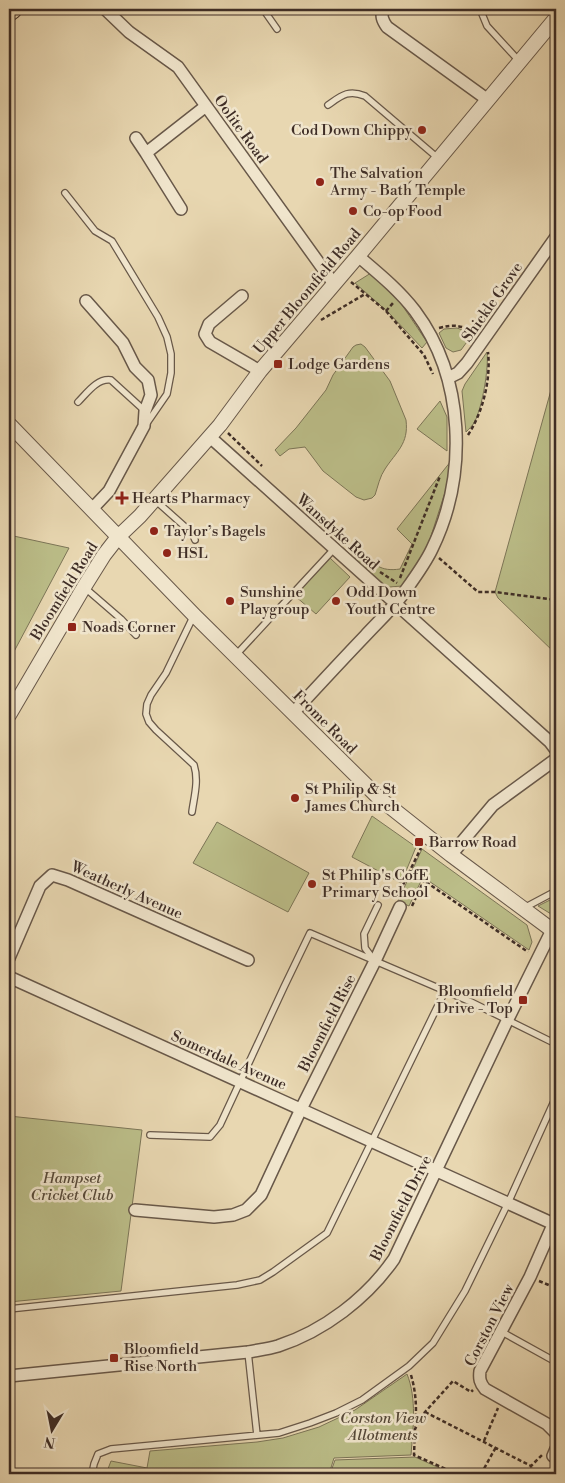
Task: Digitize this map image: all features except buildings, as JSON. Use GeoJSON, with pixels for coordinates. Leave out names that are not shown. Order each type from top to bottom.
{"type":"FeatureCollection","features":[{"type":"Feature","properties":{"kind":"main road"},"geometry":{"type":"LineString","coordinates":[[9,12],[13,9]]}},
{"type":"Feature","properties":{"kind":"street","name":"Oolite Road"},"geometry":{"type":"LineString","coordinates":[[105,9],[129,32],[178,67],[338,279]]}},
{"type":"Feature","properties":{"kind":"street"},"geometry":{"type":"LineString","coordinates":[[383,9],[383,21],[387,27],[488,100]]}},
{"type":"Feature","properties":{"kind":"street","name":"Upper Bloomfield Road"},"geometry":{"type":"LineString","coordinates":[[118,537],[140,516],[210,437],[260,371],[556,18]]}},
{"type":"Feature","properties":{"kind":"street"},"geometry":{"type":"LineString","coordinates":[[146,153],[206,106]]}},
{"type":"Feature","properties":{"kind":"street"},"geometry":{"type":"LineString","coordinates":[[136,138],[181,209]]}},
{"type":"Feature","properties":{"kind":"street","name":"Shickle Grove"},"geometry":{"type":"LineString","coordinates":[[448,378],[458,373],[467,363],[556,237]]}},
{"type":"Feature","properties":{"kind":"street"},"geometry":{"type":"LineString","coordinates":[[293,713],[403,594],[432,551],[440,532],[452,486],[456,454],[456,426],[448,378],[438,350],[415,312],[400,294],[358,256]]}},
{"type":"Feature","properties":{"kind":"street"},"geometry":{"type":"LineString","coordinates":[[242,296],[209,324],[205,334],[210,342],[260,371]]}},
{"type":"Feature","properties":{"kind":"street"},"geometry":{"type":"LineString","coordinates":[[86,301],[123,342],[135,367],[148,380],[151,395],[145,411],[144,426],[110,491],[92,509]]}},
{"type":"Feature","properties":{"kind":"street","name":"Frome Road"},"geometry":{"type":"LineString","coordinates":[[9,424],[235,657],[379,798],[451,855],[554,931]]}},
{"type":"Feature","properties":{"kind":"street","name":"Wansdyke Road"},"geometry":{"type":"LineString","coordinates":[[210,437],[550,742],[556,750]]}},
{"type":"Feature","properties":{"kind":"street","name":"Bloomfield Road"},"geometry":{"type":"LineString","coordinates":[[9,715],[104,555],[118,537]]}},
{"type":"Feature","properties":{"kind":"street"},"geometry":{"type":"LineString","coordinates":[[451,855],[493,805],[556,759]]}},
{"type":"Feature","properties":{"kind":"street","name":"Weatherly Avenue"},"geometry":{"type":"LineString","coordinates":[[9,958],[40,886],[52,875],[68,880],[248,960]]}},
{"type":"Feature","properties":{"kind":"street","name":"Bloomfield Rise"},"geometry":{"type":"LineString","coordinates":[[135,1210],[214,1217],[233,1215],[246,1210],[261,1195],[301,1108],[376,961],[400,907]]}},
{"type":"Feature","properties":{"kind":"street","name":"Bloomfield Drive"},"geometry":{"type":"LineString","coordinates":[[9,1376],[248,1352],[278,1346],[310,1332],[330,1320],[367,1292],[384,1275],[394,1259],[507,1021],[554,931]]}},
{"type":"Feature","properties":{"kind":"street","name":"Somerdale Avenue"},"geometry":{"type":"LineString","coordinates":[[9,977],[437,1171]]}},
{"type":"Feature","properties":{"kind":"street","name":"Corston View"},"geometry":{"type":"LineString","coordinates":[[437,1171],[555,1222],[530,1277],[480,1371],[480,1384],[485,1389],[547,1424],[556,1433]]}},
{"type":"Feature","properties":{"kind":"lane"},"geometry":{"type":"LineString","coordinates":[[263,9],[277,29]]}},
{"type":"Feature","properties":{"kind":"lane"},"geometry":{"type":"LineString","coordinates":[[480,9],[487,26],[520,62]]}},
{"type":"Feature","properties":{"kind":"lane"},"geometry":{"type":"LineString","coordinates":[[328,105],[349,92],[365,96],[439,159]]}},
{"type":"Feature","properties":{"kind":"lane"},"geometry":{"type":"LineString","coordinates":[[65,193],[95,231],[112,241],[158,317],[167,337],[171,354],[171,374],[167,394],[144,426]]}},
{"type":"Feature","properties":{"kind":"lane"},"geometry":{"type":"LineString","coordinates":[[78,402],[99,381],[105,379],[111,380],[145,411]]}},
{"type":"Feature","properties":{"kind":"lane"},"geometry":{"type":"LineString","coordinates":[[154,499],[192,533],[195,540]]}},
{"type":"Feature","properties":{"kind":"lane"},"geometry":{"type":"LineString","coordinates":[[235,657],[334,549]]}},
{"type":"Feature","properties":{"kind":"lane"},"geometry":{"type":"LineString","coordinates":[[84,588],[121,619],[136,635]]}},
{"type":"Feature","properties":{"kind":"lane"},"geometry":{"type":"LineString","coordinates":[[192,812],[196,780],[194,765],[149,722],[146,714],[150,695],[166,673],[194,615]]}},
{"type":"Feature","properties":{"kind":"lane"},"geometry":{"type":"LineString","coordinates":[[524,908],[556,891]]}},
{"type":"Feature","properties":{"kind":"lane"},"geometry":{"type":"LineString","coordinates":[[376,961],[365,948],[364,934],[378,905]]}},
{"type":"Feature","properties":{"kind":"lane"},"geometry":{"type":"LineString","coordinates":[[150,1135],[210,1137],[220,1125],[310,933],[471,1002],[556,1044]]}},
{"type":"Feature","properties":{"kind":"lane"},"geometry":{"type":"LineString","coordinates":[[9,1308],[237,1286],[260,1280],[327,1233],[445,991]]}},
{"type":"Feature","properties":{"kind":"lane"},"geometry":{"type":"LineString","coordinates":[[92,1474],[98,1454],[111,1449],[279,1433],[310,1423],[362,1400],[409,1366],[433,1343],[465,1292],[556,1097]]}},
{"type":"Feature","properties":{"kind":"lane"},"geometry":{"type":"LineString","coordinates":[[502,1332],[556,1362]]}},
{"type":"Feature","properties":{"kind":"lane"},"geometry":{"type":"LineString","coordinates":[[248,1352],[257,1435]]}},
{"type":"Feature","properties":{"kind":"lane"},"geometry":{"type":"LineString","coordinates":[[9,1473],[14,1474]]}},
{"type":"Feature","properties":{"kind":"path"},"geometry":{"type":"LineString","coordinates":[[338,279],[365,294],[386,311],[424,355],[436,382]]}},
{"type":"Feature","properties":{"kind":"path"},"geometry":{"type":"LineString","coordinates":[[301,323],[319,321],[365,294]]}},
{"type":"Feature","properties":{"kind":"path"},"geometry":{"type":"LineString","coordinates":[[432,551],[478,592],[495,592],[556,600]]}},
{"type":"Feature","properties":{"kind":"path"},"geometry":{"type":"LineString","coordinates":[[424,880],[411,907],[400,907],[395,901],[427,835]]}},
{"type":"Feature","properties":{"kind":"path"},"geometry":{"type":"LineString","coordinates":[[410,871],[539,959]]}},
{"type":"Feature","properties":{"kind":"path"},"geometry":{"type":"LineString","coordinates":[[530,1277],[556,1288]]}},
{"type":"Feature","properties":{"kind":"path"},"geometry":{"type":"LineString","coordinates":[[409,1366],[414,1384],[416,1412],[414,1454],[457,1474]]}},
{"type":"Feature","properties":{"kind":"path"},"geometry":{"type":"LineString","coordinates":[[415,1429],[425,1412],[454,1381],[471,1392],[480,1384]]}},
{"type":"Feature","properties":{"kind":"path"},"geometry":{"type":"LineString","coordinates":[[484,1441],[502,1398]]}},
{"type":"Feature","properties":{"kind":"path"},"geometry":{"type":"LineString","coordinates":[[425,1412],[531,1466]]}},
{"type":"Feature","properties":{"kind":"path"},"geometry":{"type":"LineString","coordinates":[[481,1474],[496,1447]]}},
{"type":"Feature","properties":{"kind":"path"},"geometry":{"type":"LineString","coordinates":[[531,1466],[542,1455],[552,1454]]}},
{"type":"Feature","properties":{"kind":"path"},"geometry":{"type":"LineString","coordinates":[[531,1466],[532,1474]]}},
{"type":"Feature","properties":{"kind":"green space"},"geometry":{"type":"Polygon","coordinates":[[[371,273],[402,305],[427,342],[422,348],[389,313],[355,283],[371,273]]]}},
{"type":"Feature","properties":{"kind":"green space"},"geometry":{"type":"Polygon","coordinates":[[[457,328],[472,335],[461,350],[453,352],[446,348],[439,333],[444,329],[457,328]]]}},
{"type":"Feature","properties":{"kind":"green space"},"geometry":{"type":"Polygon","coordinates":[[[361,344],[390,381],[406,420],[404,442],[383,472],[375,495],[364,500],[356,497],[323,471],[305,447],[289,449],[280,456],[275,450],[296,428],[326,390],[333,375],[353,347],[361,344]]]}},
{"type":"Feature","properties":{"kind":"green space"},"geometry":{"type":"Polygon","coordinates":[[[487,352],[486,378],[480,408],[474,423],[466,432],[462,391],[487,352]]]}},
{"type":"Feature","properties":{"kind":"green space"},"geometry":{"type":"Polygon","coordinates":[[[556,372],[556,654],[498,598],[495,592],[556,372]]]}},
{"type":"Feature","properties":{"kind":"green space"},"geometry":{"type":"Polygon","coordinates":[[[440,401],[447,417],[447,451],[417,429],[440,401]]]}},
{"type":"Feature","properties":{"kind":"green space"},"geometry":{"type":"Polygon","coordinates":[[[451,461],[448,483],[424,558],[402,586],[389,587],[379,583],[354,560],[361,552],[382,568],[400,569],[412,544],[397,529],[451,461]]]}},
{"type":"Feature","properties":{"kind":"green space"},"geometry":{"type":"Polygon","coordinates":[[[9,535],[69,548],[9,661],[9,535]]]}},
{"type":"Feature","properties":{"kind":"green space"},"geometry":{"type":"Polygon","coordinates":[[[330,558],[350,577],[316,614],[295,596],[330,558]]]}},
{"type":"Feature","properties":{"kind":"green space"},"geometry":{"type":"Polygon","coordinates":[[[372,816],[416,847],[401,883],[352,857],[372,816]]]}},
{"type":"Feature","properties":{"kind":"green space"},"geometry":{"type":"Polygon","coordinates":[[[217,822],[309,873],[288,912],[193,863],[217,822]]]}},
{"type":"Feature","properties":{"kind":"green space"},"geometry":{"type":"Polygon","coordinates":[[[422,849],[527,925],[532,942],[529,950],[423,877],[409,906],[398,901],[422,849]]]}},
{"type":"Feature","properties":{"kind":"green space"},"geometry":{"type":"Polygon","coordinates":[[[556,897],[556,917],[538,906],[556,897]]]}},
{"type":"Feature","properties":{"kind":"green space","name":"Hampset Cricket Club"},"geometry":{"type":"Polygon","coordinates":[[[9,1116],[142,1130],[121,1291],[9,1302],[9,1116]]]}},
{"type":"Feature","properties":{"kind":"green space","name":"Corston View Allotments"},"geometry":{"type":"Polygon","coordinates":[[[407,1374],[413,1403],[411,1455],[334,1458],[329,1474],[106,1474],[111,1461],[147,1468],[150,1451],[257,1442],[283,1438],[319,1427],[355,1410],[407,1374]]]}},
{"type":"Feature","properties":{"kind":"green space"},"geometry":{"type":"Polygon","coordinates":[[[415,1457],[453,1474],[330,1474],[335,1460],[415,1457]]]}},
{"type":"Feature","properties":{"kind":"place","name":"Cod Down Chippy"},"geometry":{"type":"Point","coordinates":[422,130]}},
{"type":"Feature","properties":{"kind":"place","name":"The Salvation Army - Bath Temple"},"geometry":{"type":"Point","coordinates":[320,182]}},
{"type":"Feature","properties":{"kind":"place","name":"Co-op Food"},"geometry":{"type":"Point","coordinates":[353,211]}},
{"type":"Feature","properties":{"kind":"place","name":"Lodge Gardens"},"geometry":{"type":"Point","coordinates":[278,364]}},
{"type":"Feature","properties":{"kind":"place","name":"Hearts Pharmacy"},"geometry":{"type":"Point","coordinates":[122,498]}},
{"type":"Feature","properties":{"kind":"place","name":"Taylor’s Bagels"},"geometry":{"type":"Point","coordinates":[154,531]}},
{"type":"Feature","properties":{"kind":"place","name":"HSL"},"geometry":{"type":"Point","coordinates":[167,553]}},
{"type":"Feature","properties":{"kind":"place","name":"Sunshine Playgroup"},"geometry":{"type":"Point","coordinates":[230,601]}},
{"type":"Feature","properties":{"kind":"place","name":"Odd Down Youth Centre"},"geometry":{"type":"Point","coordinates":[336,601]}},
{"type":"Feature","properties":{"kind":"place","name":"Noads Corner"},"geometry":{"type":"Point","coordinates":[72,627]}},
{"type":"Feature","properties":{"kind":"place","name":"St Philip & St James Church"},"geometry":{"type":"Point","coordinates":[295,798]}},
{"type":"Feature","properties":{"kind":"place","name":"Barrow Road"},"geometry":{"type":"Point","coordinates":[419,842]}},
{"type":"Feature","properties":{"kind":"place","name":"St Philip's CofE Primary School"},"geometry":{"type":"Point","coordinates":[312,884]}},
{"type":"Feature","properties":{"kind":"place","name":"Bloomfield Drive - Top"},"geometry":{"type":"Point","coordinates":[523,1000]}},
{"type":"Feature","properties":{"kind":"place","name":"Bloomfield Rise North"},"geometry":{"type":"Point","coordinates":[114,1358]}}]}
